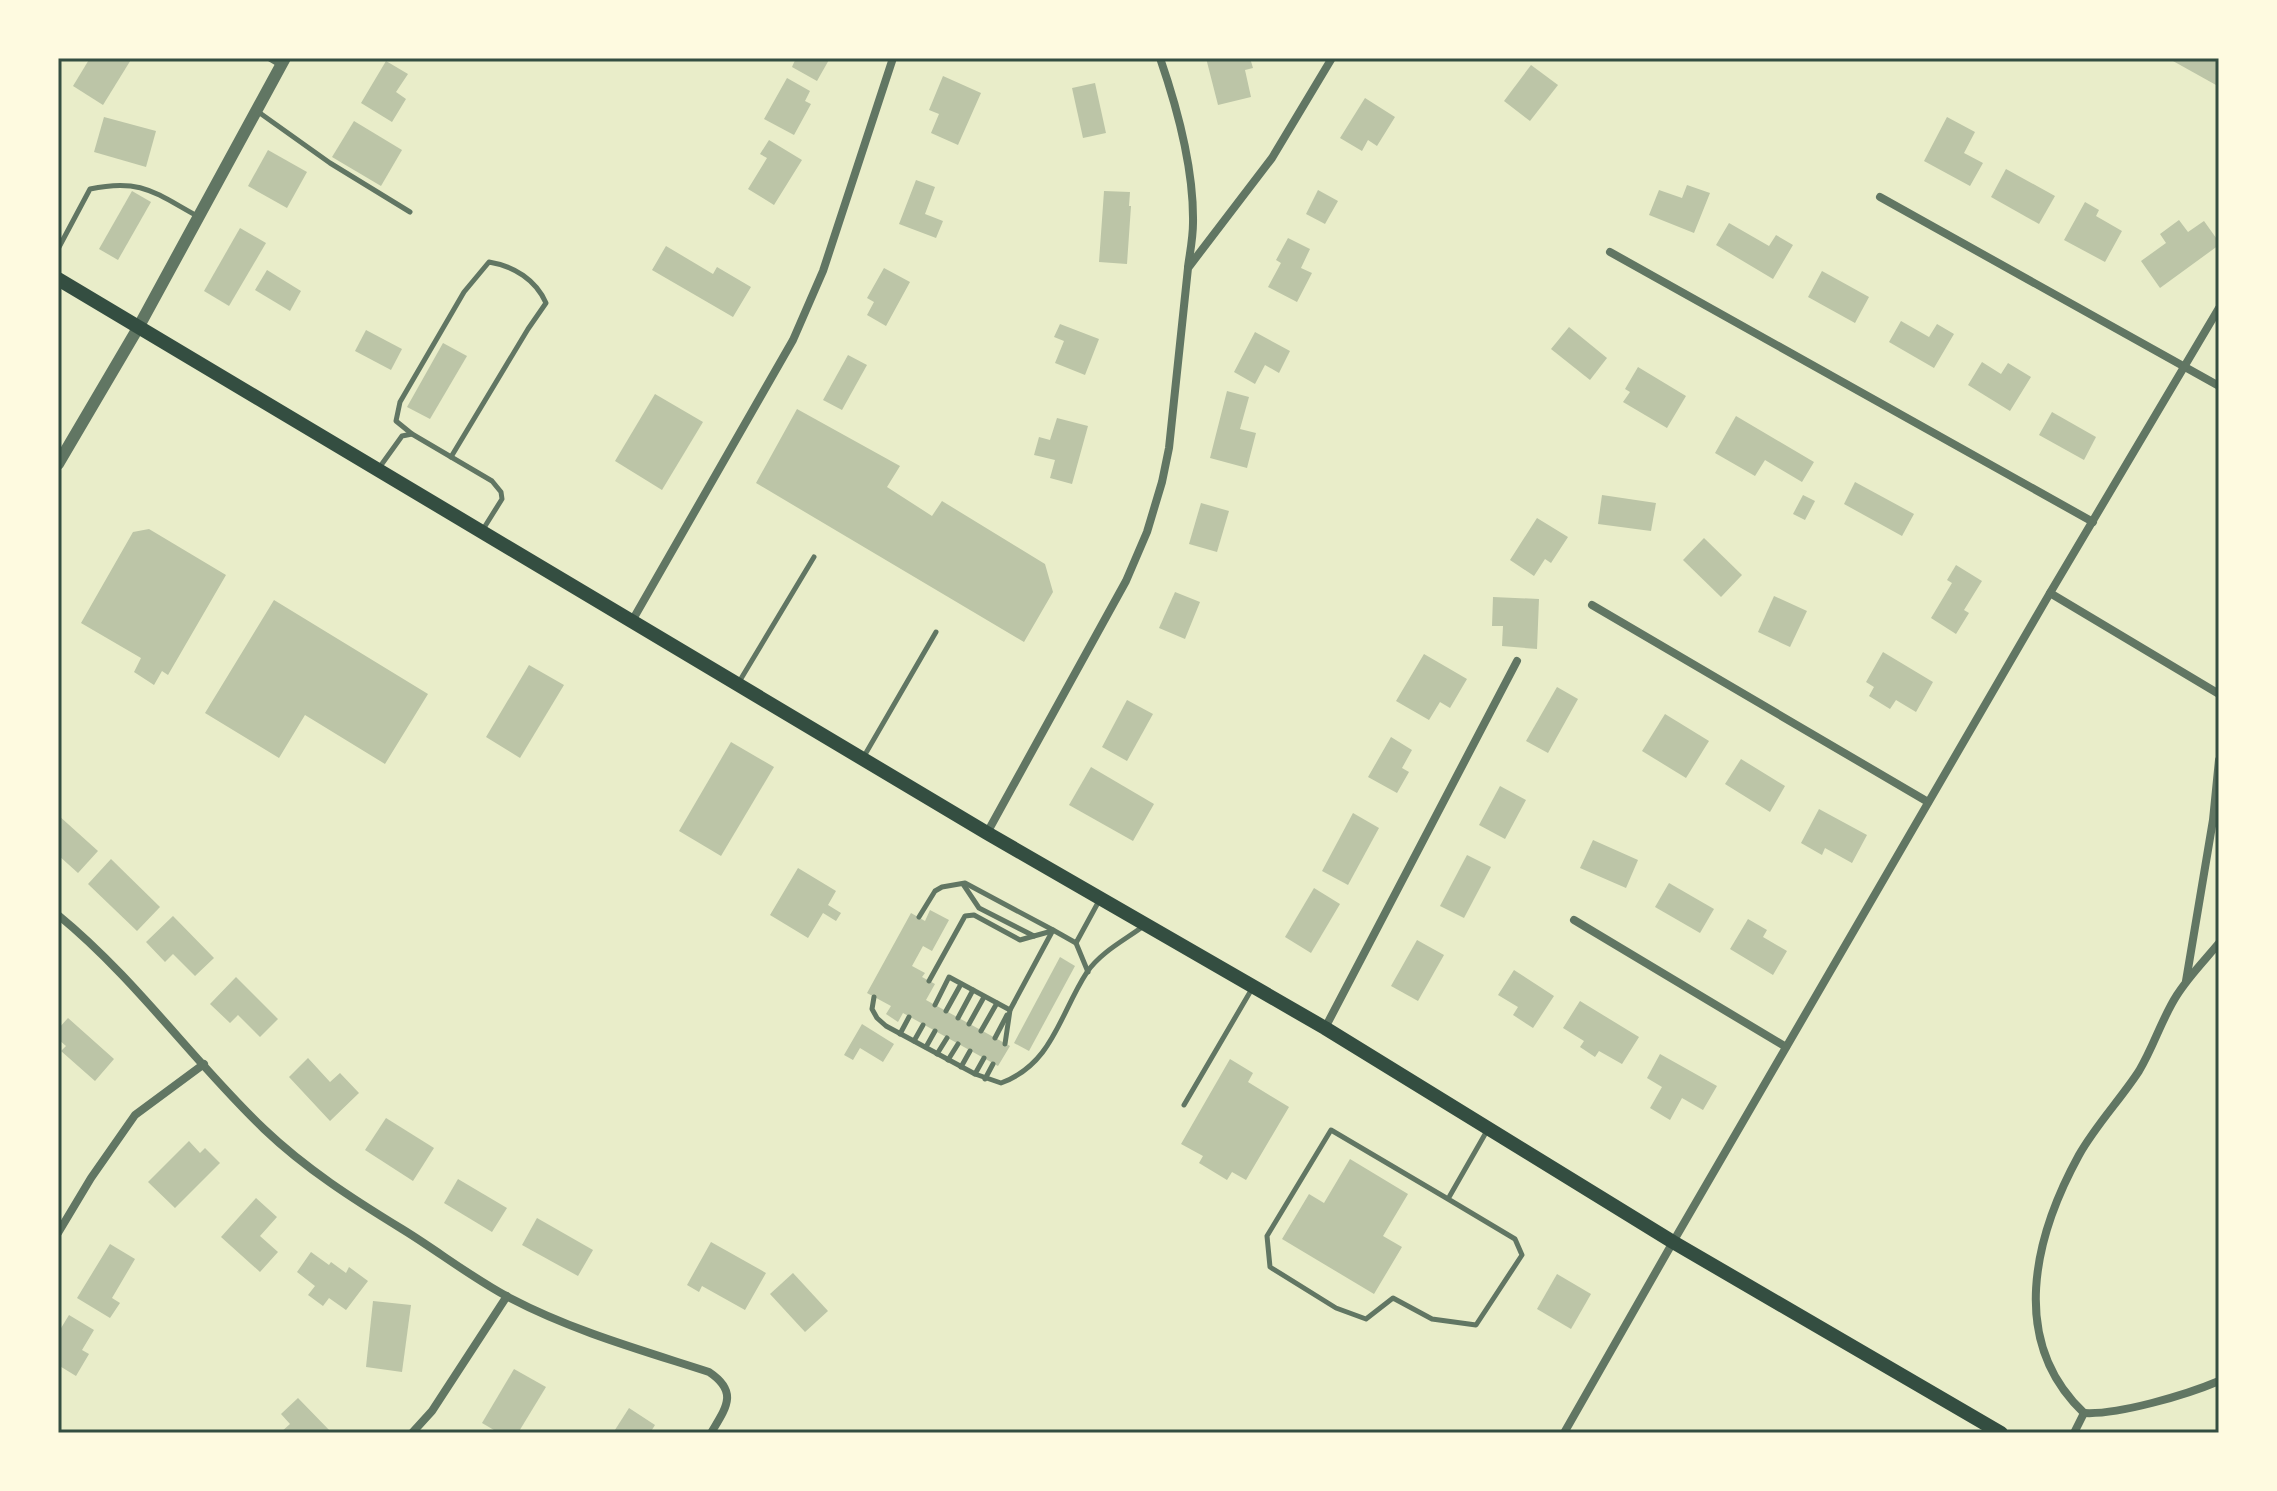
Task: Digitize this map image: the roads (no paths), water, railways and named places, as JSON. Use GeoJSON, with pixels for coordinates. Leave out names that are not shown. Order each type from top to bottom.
{"type":"FeatureCollection","features":[{"type":"Feature","properties":{"kind":"main road"},"geometry":{"type":"LineString","coordinates":[[58,279],[987,833],[1325,1028],[1673,1242],[2001,1433]]}},
{"type":"Feature","properties":{"kind":"street"},"geometry":{"type":"LineString","coordinates":[[632,621],[793,340],[809,306],[893,58]]}},
{"type":"Feature","properties":{"kind":"street"},"geometry":{"type":"LineString","coordinates":[[987,833],[1126,581],[1147,532],[1162,482],[1169,448],[1193,224],[1184,144],[1160,58]]}},
{"type":"Feature","properties":{"kind":"street"},"geometry":{"type":"LineString","coordinates":[[1188,268],[1272,158],[1332,58]]}},
{"type":"Feature","properties":{"kind":"street"},"geometry":{"type":"LineString","coordinates":[[58,464],[138,328],[283,62]]}},
{"type":"Feature","properties":{"kind":"street"},"geometry":{"type":"LineString","coordinates":[[1880,197],[2219,386]]}},
{"type":"Feature","properties":{"kind":"street"},"geometry":{"type":"LineString","coordinates":[[1610,252],[2093,522]]}},
{"type":"Feature","properties":{"kind":"street"},"geometry":{"type":"LineString","coordinates":[[1564,1433],[1928,802],[2219,308]]}},
{"type":"Feature","properties":{"kind":"street"},"geometry":{"type":"LineString","coordinates":[[2050,593],[2219,694]]}},
{"type":"Feature","properties":{"kind":"street"},"geometry":{"type":"LineString","coordinates":[[1592,605],[1928,802]]}},
{"type":"Feature","properties":{"kind":"street"},"geometry":{"type":"LineString","coordinates":[[1325,1028],[1517,661]]}},
{"type":"Feature","properties":{"kind":"street"},"geometry":{"type":"LineString","coordinates":[[2185,985],[2213,820],[2219,760]]}},
{"type":"Feature","properties":{"kind":"street"},"geometry":{"type":"LineString","coordinates":[[58,915],[111,964],[266,1131],[318,1175],[355,1201],[507,1296],[551,1318],[596,1336],[709,1372],[720,1379],[727,1391],[728,1405],[711,1433]]}},
{"type":"Feature","properties":{"kind":"street"},"geometry":{"type":"LineString","coordinates":[[1574,920],[1786,1047]]}},
{"type":"Feature","properties":{"kind":"street"},"geometry":{"type":"LineString","coordinates":[[2219,943],[2176,996],[2152,1050],[2079,1155],[2053,1217],[2037,1275],[2034,1301],[2036,1328],[2043,1353],[2060,1388],[2084,1413],[2109,1412],[2198,1390],[2219,1381]]}},
{"type":"Feature","properties":{"kind":"street"},"geometry":{"type":"LineString","coordinates":[[58,1233],[91,1178],[135,1115],[204,1064]]}},
{"type":"Feature","properties":{"kind":"street"},"geometry":{"type":"LineString","coordinates":[[412,1433],[432,1411],[507,1296]]}},
{"type":"Feature","properties":{"kind":"street"},"geometry":{"type":"LineString","coordinates":[[2074,1433],[2084,1413]]}},
{"type":"Feature","properties":{"kind":"lane"},"geometry":{"type":"LineString","coordinates":[[268,58],[283,62]]}},
{"type":"Feature","properties":{"kind":"lane"},"geometry":{"type":"LineString","coordinates":[[256,111],[330,163],[410,212]]}},
{"type":"Feature","properties":{"kind":"lane"},"geometry":{"type":"LineString","coordinates":[[58,249],[90,189],[111,184],[138,185],[198,217]]}},
{"type":"Feature","properties":{"kind":"lane"},"geometry":{"type":"LineString","coordinates":[[451,457],[546,303],[539,287],[506,264],[489,262],[464,292],[400,402],[396,421],[412,434],[451,457],[492,481],[501,492],[502,499],[482,532]]}},
{"type":"Feature","properties":{"kind":"lane"},"geometry":{"type":"LineString","coordinates":[[377,470],[402,436],[412,434]]}},
{"type":"Feature","properties":{"kind":"lane"},"geometry":{"type":"LineString","coordinates":[[738,683],[814,557]]}},
{"type":"Feature","properties":{"kind":"lane"},"geometry":{"type":"LineString","coordinates":[[863,759],[936,632]]}},
{"type":"Feature","properties":{"kind":"lane"},"geometry":{"type":"LineString","coordinates":[[963,883],[979,908],[1034,936]]}},
{"type":"Feature","properties":{"kind":"lane"},"geometry":{"type":"LineString","coordinates":[[919,917],[935,891],[963,883],[1076,943],[1088,972]]}},
{"type":"Feature","properties":{"kind":"lane"},"geometry":{"type":"LineString","coordinates":[[1076,943],[1101,898]]}},
{"type":"Feature","properties":{"kind":"lane"},"geometry":{"type":"LineString","coordinates":[[929,981],[965,916],[974,915],[1020,940],[1053,930]]}},
{"type":"Feature","properties":{"kind":"lane"},"geometry":{"type":"LineString","coordinates":[[874,997],[871,1005],[874,1014],[886,1026],[985,1079],[1001,1083],[1012,1079],[1040,1058],[1088,972],[1110,948],[1146,924]]}},
{"type":"Feature","properties":{"kind":"lane"},"geometry":{"type":"LineString","coordinates":[[995,1038],[1053,930]]}},
{"type":"Feature","properties":{"kind":"lane"},"geometry":{"type":"LineString","coordinates":[[935,1005],[949,977],[1010,1010]]}},
{"type":"Feature","properties":{"kind":"lane"},"geometry":{"type":"LineString","coordinates":[[946,1011],[961,984]]}},
{"type":"Feature","properties":{"kind":"lane"},"geometry":{"type":"LineString","coordinates":[[1184,1105],[1253,986]]}},
{"type":"Feature","properties":{"kind":"lane"},"geometry":{"type":"LineString","coordinates":[[958,1018],[973,990]]}},
{"type":"Feature","properties":{"kind":"lane"},"geometry":{"type":"LineString","coordinates":[[969,1024],[984,997]]}},
{"type":"Feature","properties":{"kind":"lane"},"geometry":{"type":"LineString","coordinates":[[981,1031],[997,1003]]}},
{"type":"Feature","properties":{"kind":"lane"},"geometry":{"type":"LineString","coordinates":[[1005,1044],[1010,1010]]}},
{"type":"Feature","properties":{"kind":"lane"},"geometry":{"type":"LineString","coordinates":[[900,1034],[909,1017]]}},
{"type":"Feature","properties":{"kind":"lane"},"geometry":{"type":"LineString","coordinates":[[914,1041],[923,1025]]}},
{"type":"Feature","properties":{"kind":"lane"},"geometry":{"type":"LineString","coordinates":[[926,1047],[935,1031]]}},
{"type":"Feature","properties":{"kind":"lane"},"geometry":{"type":"LineString","coordinates":[[937,1054],[947,1038]]}},
{"type":"Feature","properties":{"kind":"lane"},"geometry":{"type":"LineString","coordinates":[[948,1060],[958,1044]]}},
{"type":"Feature","properties":{"kind":"lane"},"geometry":{"type":"LineString","coordinates":[[961,1067],[970,1051]]}},
{"type":"Feature","properties":{"kind":"lane"},"geometry":{"type":"LineString","coordinates":[[975,1074],[984,1058]]}},
{"type":"Feature","properties":{"kind":"lane"},"geometry":{"type":"LineString","coordinates":[[985,1079],[993,1064]]}},
{"type":"Feature","properties":{"kind":"lane"},"geometry":{"type":"LineString","coordinates":[[1448,1199],[1488,1128]]}},
{"type":"Feature","properties":{"kind":"lane"},"geometry":{"type":"LineString","coordinates":[[1331,1130],[1448,1199],[1515,1239],[1522,1255],[1476,1325],[1432,1319],[1393,1298],[1366,1319],[1336,1308],[1270,1267],[1267,1236],[1331,1130]]}}]}
